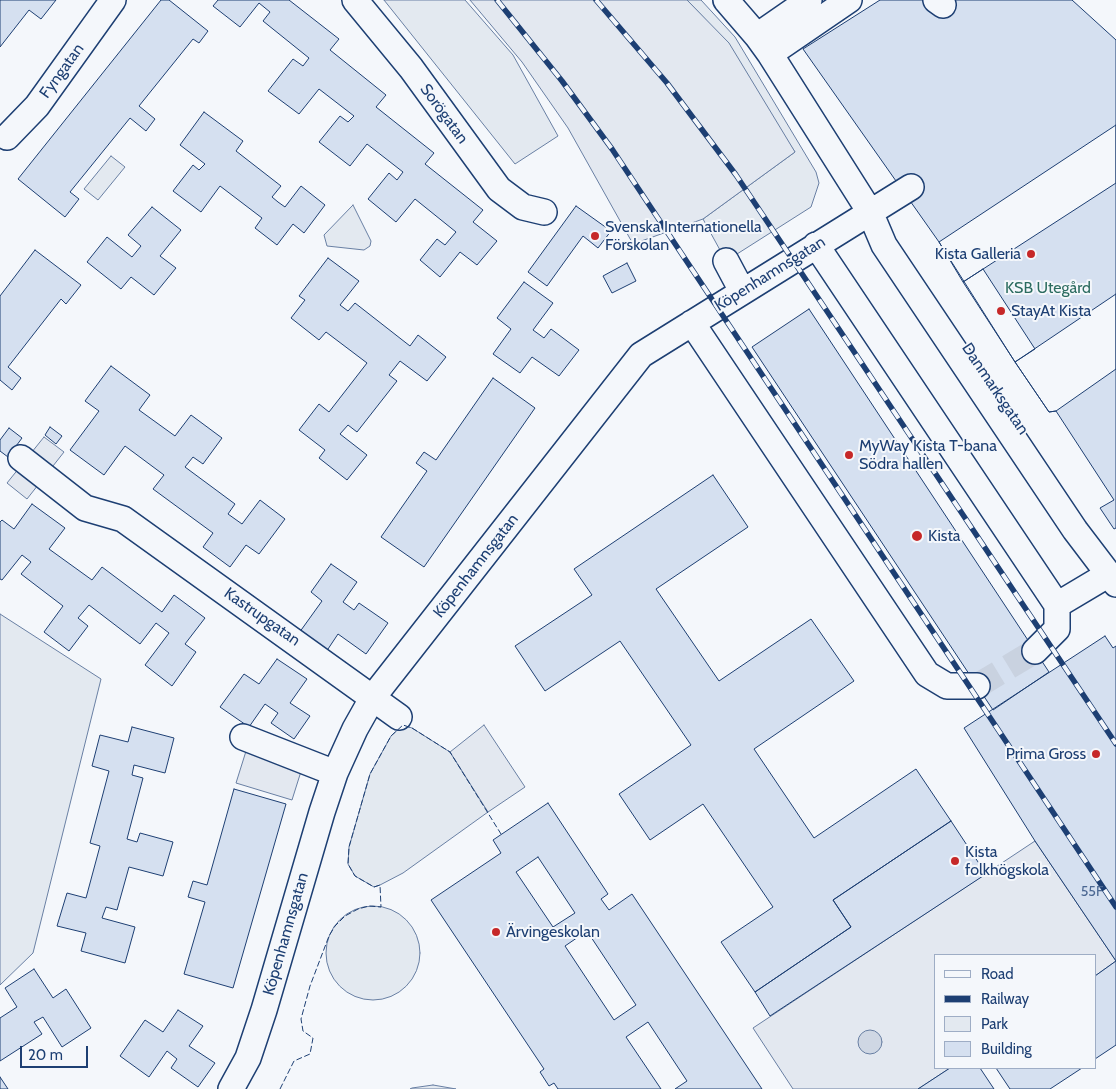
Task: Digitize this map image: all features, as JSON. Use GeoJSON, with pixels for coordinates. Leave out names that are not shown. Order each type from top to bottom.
{"type":"FeatureCollection","features":[{"type":"Feature","properties":{"kind":"street","name":"Fyngatan"},"geometry":{"type":"LineString","coordinates":[[6,137],[37,106],[113,0]]}},
{"type":"Feature","properties":{"kind":"street","name":"Sorögatan"},"geometry":{"type":"LineString","coordinates":[[355,0],[411,68],[500,189],[523,207],[544,212]]}},
{"type":"Feature","properties":{"kind":"street","name":"Danmarksgatan"},"geometry":{"type":"LineString","coordinates":[[726,0],[764,45],[870,212],[884,245],[1075,530],[1113,579]]}},
{"type":"Feature","properties":{"kind":"street"},"geometry":{"type":"LineString","coordinates":[[764,45],[809,0]]}},
{"type":"Feature","properties":{"kind":"street"},"geometry":{"type":"LineString","coordinates":[[764,45],[849,0]]}},
{"type":"Feature","properties":{"kind":"street"},"geometry":{"type":"LineString","coordinates":[[936,0],[942,5],[941,0]]}},
{"type":"Feature","properties":{"kind":"street","name":"Köpenhamnsgatan"},"geometry":{"type":"LineString","coordinates":[[232,1089],[248,1058],[264,1010],[319,821],[335,773],[355,729],[373,697],[641,355],[911,188]]}},
{"type":"Feature","properties":{"kind":"street"},"geometry":{"type":"LineString","coordinates":[[816,246],[1057,605],[1057,629],[1035,651]]}},
{"type":"Feature","properties":{"kind":"street"},"geometry":{"type":"LineString","coordinates":[[726,261],[742,292]]}},
{"type":"Feature","properties":{"kind":"street"},"geometry":{"type":"LineString","coordinates":[[692,323],[927,674],[947,686],[976,686]]}},
{"type":"Feature","properties":{"kind":"street","name":"Kastrupgatan"},"geometry":{"type":"LineString","coordinates":[[21,458],[85,508],[123,519],[400,717]]}},
{"type":"Feature","properties":{"kind":"street"},"geometry":{"type":"LineString","coordinates":[[1057,605],[1113,579]]}},
{"type":"Feature","properties":{"kind":"street"},"geometry":{"type":"LineString","coordinates":[[243,737],[335,773]]}},
{"type":"Feature","properties":{"kind":"green space"},"geometry":{"type":"Polygon","coordinates":[[[384,0],[465,0],[513,55],[558,136],[515,164],[384,0]]]}},
{"type":"Feature","properties":{"kind":"green space"},"geometry":{"type":"Polygon","coordinates":[[[687,0],[701,0],[735,37],[816,172],[819,183],[811,207],[726,261],[703,219],[795,152],[705,19],[687,0]]]}},
{"type":"Feature","properties":{"kind":"green space"},"geometry":{"type":"Polygon","coordinates":[[[111,156],[125,167],[98,200],[84,189],[111,156]]]}},
{"type":"Feature","properties":{"kind":"green space"},"geometry":{"type":"Polygon","coordinates":[[[353,205],[371,241],[370,246],[364,250],[327,246],[324,235],[353,205]]]}},
{"type":"Feature","properties":{"kind":"green space"},"geometry":{"type":"Polygon","coordinates":[[[0,614],[101,679],[33,953],[0,985],[0,614]]]}},
{"type":"Feature","properties":{"kind":"green space"},"geometry":{"type":"Polygon","coordinates":[[[403,725],[412,728],[450,752],[488,812],[403,873],[374,887],[355,876],[348,864],[349,847],[370,774],[391,736],[403,725]]]}},
{"type":"Feature","properties":{"kind":"green space"},"geometry":{"type":"Polygon","coordinates":[[[373,906],[391,910],[406,920],[416,935],[420,953],[416,971],[406,986],[391,996],[373,1000],[355,996],[340,986],[330,971],[326,953],[330,935],[340,920],[355,910],[373,906]]]}},
{"type":"Feature","properties":{"kind":"green space"},"geometry":{"type":"Polygon","coordinates":[[[433,1085],[456,1089],[410,1089],[412,1088],[433,1085]]]}},
{"type":"Feature","properties":{"kind":"shaded area"},"geometry":{"type":"Polygon","coordinates":[[[470,0],[687,0],[729,43],[795,152],[703,219],[633,244],[568,128],[522,62],[470,0]]]}},
{"type":"Feature","properties":{"kind":"shaded area"},"geometry":{"type":"Polygon","coordinates":[[[44,437],[64,452],[27,499],[7,483],[44,437]]]}},
{"type":"Feature","properties":{"kind":"shaded area"},"geometry":{"type":"Polygon","coordinates":[[[484,725],[525,787],[488,812],[450,752],[484,725]]]}},
{"type":"Feature","properties":{"kind":"shaded area"},"geometry":{"type":"Polygon","coordinates":[[[247,748],[303,765],[292,800],[236,783],[247,748]]]}},
{"type":"Feature","properties":{"kind":"shaded area"},"geometry":{"type":"Polygon","coordinates":[[[1035,841],[1116,961],[1096,975],[1096,954],[934,954],[934,1069],[948,1069],[918,1089],[793,1089],[753,1028],[1035,841]]]}},
{"type":"Feature","properties":{"kind":"shaded area"},"geometry":{"type":"Polygon","coordinates":[[[870,1030],[879,1033],[882,1042],[879,1051],[870,1054],[861,1051],[858,1042],[861,1033],[870,1030]]]}},
{"type":"Feature","properties":{"kind":"building"},"geometry":{"type":"Polygon","coordinates":[[[0,0],[56,0],[41,19],[29,10],[0,47],[0,0]]]}},
{"type":"Feature","properties":{"kind":"building"},"geometry":{"type":"Polygon","coordinates":[[[161,0],[169,0],[208,31],[199,43],[193,39],[139,106],[155,119],[146,131],[130,118],[70,192],[79,199],[65,217],[18,179],[161,0]]]}},
{"type":"Feature","properties":{"kind":"building"},"geometry":{"type":"Polygon","coordinates":[[[218,0],[289,0],[339,39],[330,50],[386,95],[376,107],[434,153],[425,164],[483,210],[473,222],[497,241],[477,265],[460,252],[440,277],[420,260],[437,239],[445,245],[456,232],[415,199],[396,222],[368,199],[389,173],[397,180],[403,172],[367,144],[350,166],[319,142],[340,116],[348,122],[354,116],[319,89],[299,114],[268,91],[293,59],[303,66],[309,58],[263,21],[270,12],[259,3],[240,27],[213,6],[218,0]]]}},
{"type":"Feature","properties":{"kind":"building","name":"Kista Galleria"},"geometry":{"type":"Polygon","coordinates":[[[880,0],[1072,0],[1116,40],[1116,528],[1114,529],[1100,508],[1114,500],[1056,411],[1049,412],[939,242],[803,49],[880,0]]]}},
{"type":"Feature","properties":{"kind":"building"},"geometry":{"type":"Polygon","coordinates":[[[204,112],[243,141],[236,151],[281,186],[272,197],[278,202],[285,207],[301,186],[325,205],[304,233],[293,224],[277,245],[255,228],[262,218],[220,186],[201,212],[173,191],[193,165],[199,170],[205,164],[180,145],[204,112]]]}},
{"type":"Feature","properties":{"kind":"building"},"geometry":{"type":"Polygon","coordinates":[[[1116,125],[1116,183],[963,282],[939,242],[1116,125]]]}},
{"type":"Feature","properties":{"kind":"building"},"geometry":{"type":"Polygon","coordinates":[[[576,206],[611,231],[598,248],[583,236],[547,286],[528,272],[576,206]]]}},
{"type":"Feature","properties":{"kind":"building"},"geometry":{"type":"Polygon","coordinates":[[[152,207],[181,230],[160,256],[176,268],[154,295],[131,277],[121,289],[87,262],[107,237],[132,257],[141,246],[128,235],[152,207]]]}},
{"type":"Feature","properties":{"kind":"building"},"geometry":{"type":"Polygon","coordinates":[[[35,250],[81,285],[66,304],[61,299],[8,367],[21,378],[12,390],[0,380],[0,296],[35,250]]]}},
{"type":"Feature","properties":{"kind":"building"},"geometry":{"type":"Polygon","coordinates":[[[328,258],[359,281],[340,305],[348,311],[355,303],[410,346],[418,335],[446,357],[427,381],[400,361],[389,375],[397,381],[357,432],[348,425],[340,434],[367,455],[347,480],[319,458],[325,450],[299,430],[319,404],[329,412],[367,363],[326,332],[319,340],[291,318],[305,300],[299,296],[328,258]]]}},
{"type":"Feature","properties":{"kind":"building"},"geometry":{"type":"Polygon","coordinates":[[[627,263],[636,281],[612,293],[603,276],[627,263]]]}},
{"type":"Feature","properties":{"kind":"building"},"geometry":{"type":"Polygon","coordinates":[[[983,269],[1035,349],[1015,362],[963,282],[983,269]]]}},
{"type":"Feature","properties":{"kind":"building"},"geometry":{"type":"Polygon","coordinates":[[[524,282],[553,303],[533,330],[544,338],[551,329],[579,350],[559,376],[532,357],[520,373],[493,354],[511,329],[497,318],[524,282]]]}},
{"type":"Feature","properties":{"kind":"building"},"geometry":{"type":"Polygon","coordinates":[[[1116,294],[1116,369],[1056,411],[1049,412],[1015,362],[1116,294]]]}},
{"type":"Feature","properties":{"kind":"building"},"geometry":{"type":"Polygon","coordinates":[[[809,309],[1049,672],[993,710],[752,347],[809,309]]]}},
{"type":"Feature","properties":{"kind":"building"},"geometry":{"type":"Polygon","coordinates":[[[111,366],[150,395],[139,410],[175,436],[191,415],[222,438],[203,464],[193,457],[185,467],[235,504],[228,514],[242,524],[260,500],[285,519],[259,554],[246,545],[230,567],[203,547],[213,533],[153,489],[164,475],[125,446],[104,475],[70,450],[99,411],[85,401],[111,366]]]}},
{"type":"Feature","properties":{"kind":"building"},"geometry":{"type":"Polygon","coordinates":[[[493,378],[535,408],[424,567],[381,537],[427,471],[416,463],[424,452],[436,460],[493,378]]]}},
{"type":"Feature","properties":{"kind":"building"},"geometry":{"type":"Polygon","coordinates":[[[50,427],[62,436],[56,444],[45,435],[50,427]]]}},
{"type":"Feature","properties":{"kind":"building"},"geometry":{"type":"Polygon","coordinates":[[[9,428],[22,438],[8,457],[0,451],[0,440],[9,428]]]}},
{"type":"Feature","properties":{"kind":"building"},"geometry":{"type":"Polygon","coordinates":[[[713,475],[748,527],[656,589],[719,681],[811,619],[854,681],[754,749],[814,838],[916,769],[951,821],[833,900],[851,927],[755,992],[721,942],[773,907],[703,804],[650,840],[619,794],[691,745],[620,641],[545,691],[515,646],[592,595],[574,569],[713,475]]]}},
{"type":"Feature","properties":{"kind":"building"},"geometry":{"type":"Polygon","coordinates":[[[32,504],[65,528],[49,549],[92,580],[102,567],[162,612],[174,595],[205,618],[185,644],[196,652],[172,686],[145,665],[169,633],[156,623],[140,644],[89,605],[78,618],[88,626],[69,651],[44,632],[63,606],[21,574],[31,562],[22,555],[2,580],[0,579],[0,522],[2,520],[14,529],[32,504]]]}},
{"type":"Feature","properties":{"kind":"building"},"geometry":{"type":"Polygon","coordinates":[[[331,564],[357,582],[343,602],[354,610],[359,603],[388,623],[366,654],[338,634],[326,652],[299,633],[322,601],[311,592],[331,564]]]}},
{"type":"Feature","properties":{"kind":"building"},"geometry":{"type":"Polygon","coordinates":[[[1105,636],[1113,648],[1116,646],[1116,961],[1035,841],[964,728],[1105,636]]]}},
{"type":"Feature","properties":{"kind":"building"},"geometry":{"type":"Polygon","coordinates":[[[277,659],[307,679],[290,703],[310,716],[294,739],[271,723],[278,713],[265,704],[249,727],[220,707],[244,674],[259,684],[277,659]]]}},
{"type":"Feature","properties":{"kind":"building"},"geometry":{"type":"Polygon","coordinates":[[[132,727],[174,738],[165,773],[134,765],[132,775],[143,778],[127,839],[137,842],[140,833],[173,842],[163,876],[129,867],[117,910],[106,907],[102,918],[135,927],[125,963],[81,951],[86,933],[57,926],[67,893],[86,898],[100,846],[90,843],[109,771],[92,766],[100,735],[128,742],[132,727]]]}},
{"type":"Feature","properties":{"kind":"building"},"geometry":{"type":"Polygon","coordinates":[[[234,789],[286,804],[233,988],[184,974],[205,902],[188,897],[193,881],[207,885],[234,789]]]}},
{"type":"Feature","properties":{"kind":"building"},"geometry":{"type":"Polygon","coordinates":[[[548,803],[608,894],[601,899],[609,910],[632,894],[762,1089],[675,1089],[687,1081],[648,1022],[626,1037],[661,1089],[558,1089],[554,1083],[549,1086],[540,1072],[544,1069],[431,900],[501,853],[493,840],[548,803]],[[538,857],[516,872],[553,927],[575,913],[538,857]],[[587,931],[565,946],[614,1020],[636,1005],[587,931]]]}},
{"type":"Feature","properties":{"kind":"building"},"geometry":{"type":"Polygon","coordinates":[[[951,821],[986,874],[770,1016],[755,992],[851,927],[833,900],[951,821]]]}},
{"type":"Feature","properties":{"kind":"building"},"geometry":{"type":"Polygon","coordinates":[[[1116,961],[1116,1045],[1096,1058],[1096,975],[1116,961]]]}},
{"type":"Feature","properties":{"kind":"building"},"geometry":{"type":"Polygon","coordinates":[[[34,969],[53,998],[66,989],[91,1028],[62,1047],[43,1017],[34,1022],[42,1034],[0,1061],[0,1018],[17,1007],[5,988],[34,969]]]}},
{"type":"Feature","properties":{"kind":"building"},"geometry":{"type":"Polygon","coordinates":[[[178,1010],[203,1026],[189,1046],[215,1063],[198,1087],[171,1068],[177,1059],[167,1051],[149,1077],[120,1056],[145,1020],[163,1032],[178,1010]]]}},
{"type":"Feature","properties":{"kind":"building"},"geometry":{"type":"Polygon","coordinates":[[[948,1069],[981,1069],[994,1089],[918,1089],[948,1069]]]}},
{"type":"Feature","properties":{"kind":"building"},"geometry":{"type":"Polygon","coordinates":[[[997,1069],[1080,1069],[1050,1089],[1010,1089],[997,1069]]]}},
{"type":"Feature","properties":{"kind":"building"},"geometry":{"type":"Polygon","coordinates":[[[0,1077],[8,1089],[0,1089],[0,1077]]]}},
{"type":"Feature","properties":{"kind":"tunnel"},"geometry":{"type":"LineString","coordinates":[[977,686],[1035,651]]}},
{"type":"Feature","properties":{"kind":"railway"},"geometry":{"type":"LineString","coordinates":[[497,0],[562,81],[612,149],[1116,907]]}},
{"type":"Feature","properties":{"kind":"railway"},"geometry":{"type":"LineString","coordinates":[[596,0],[667,83],[736,175],[1116,744]]}},
{"type":"Feature","properties":{"kind":"fence"},"geometry":{"type":"LineString","coordinates":[[280,1089],[294,1061],[310,1054],[313,1038],[303,1031],[301,1019],[310,986],[329,936],[335,926],[345,916],[369,906],[381,907],[380,885],[374,887],[355,876],[348,864],[349,847],[370,774],[391,736],[403,725],[412,728],[450,752],[501,834]]}},
{"type":"Feature","properties":{"kind":"place","name":"Svenska Internationella Förskolan"},"geometry":{"type":"Point","coordinates":[595,236]}},
{"type":"Feature","properties":{"kind":"place","name":"Kista Galleria"},"geometry":{"type":"Point","coordinates":[1031,254]}},
{"type":"Feature","properties":{"kind":"place","name":"StayAt Kista"},"geometry":{"type":"Point","coordinates":[1001,311]}},
{"type":"Feature","properties":{"kind":"place","name":"MyWay Kista T-bana Södra hallen"},"geometry":{"type":"Point","coordinates":[849,455]}},
{"type":"Feature","properties":{"kind":"place","name":"Kista"},"geometry":{"type":"Point","coordinates":[917,536]}},
{"type":"Feature","properties":{"kind":"place","name":"Prima Gross"},"geometry":{"type":"Point","coordinates":[1096,754]}},
{"type":"Feature","properties":{"kind":"place","name":"Kista folkhögskola"},"geometry":{"type":"Point","coordinates":[955,861]}},
{"type":"Feature","properties":{"kind":"place","name":"Ärvingeskolan"},"geometry":{"type":"Point","coordinates":[496,932]}},
{"type":"Feature","properties":{"kind":"park label","name":"KSB Utegård"},"geometry":{"type":"Point","coordinates":[1048,288]}}]}
